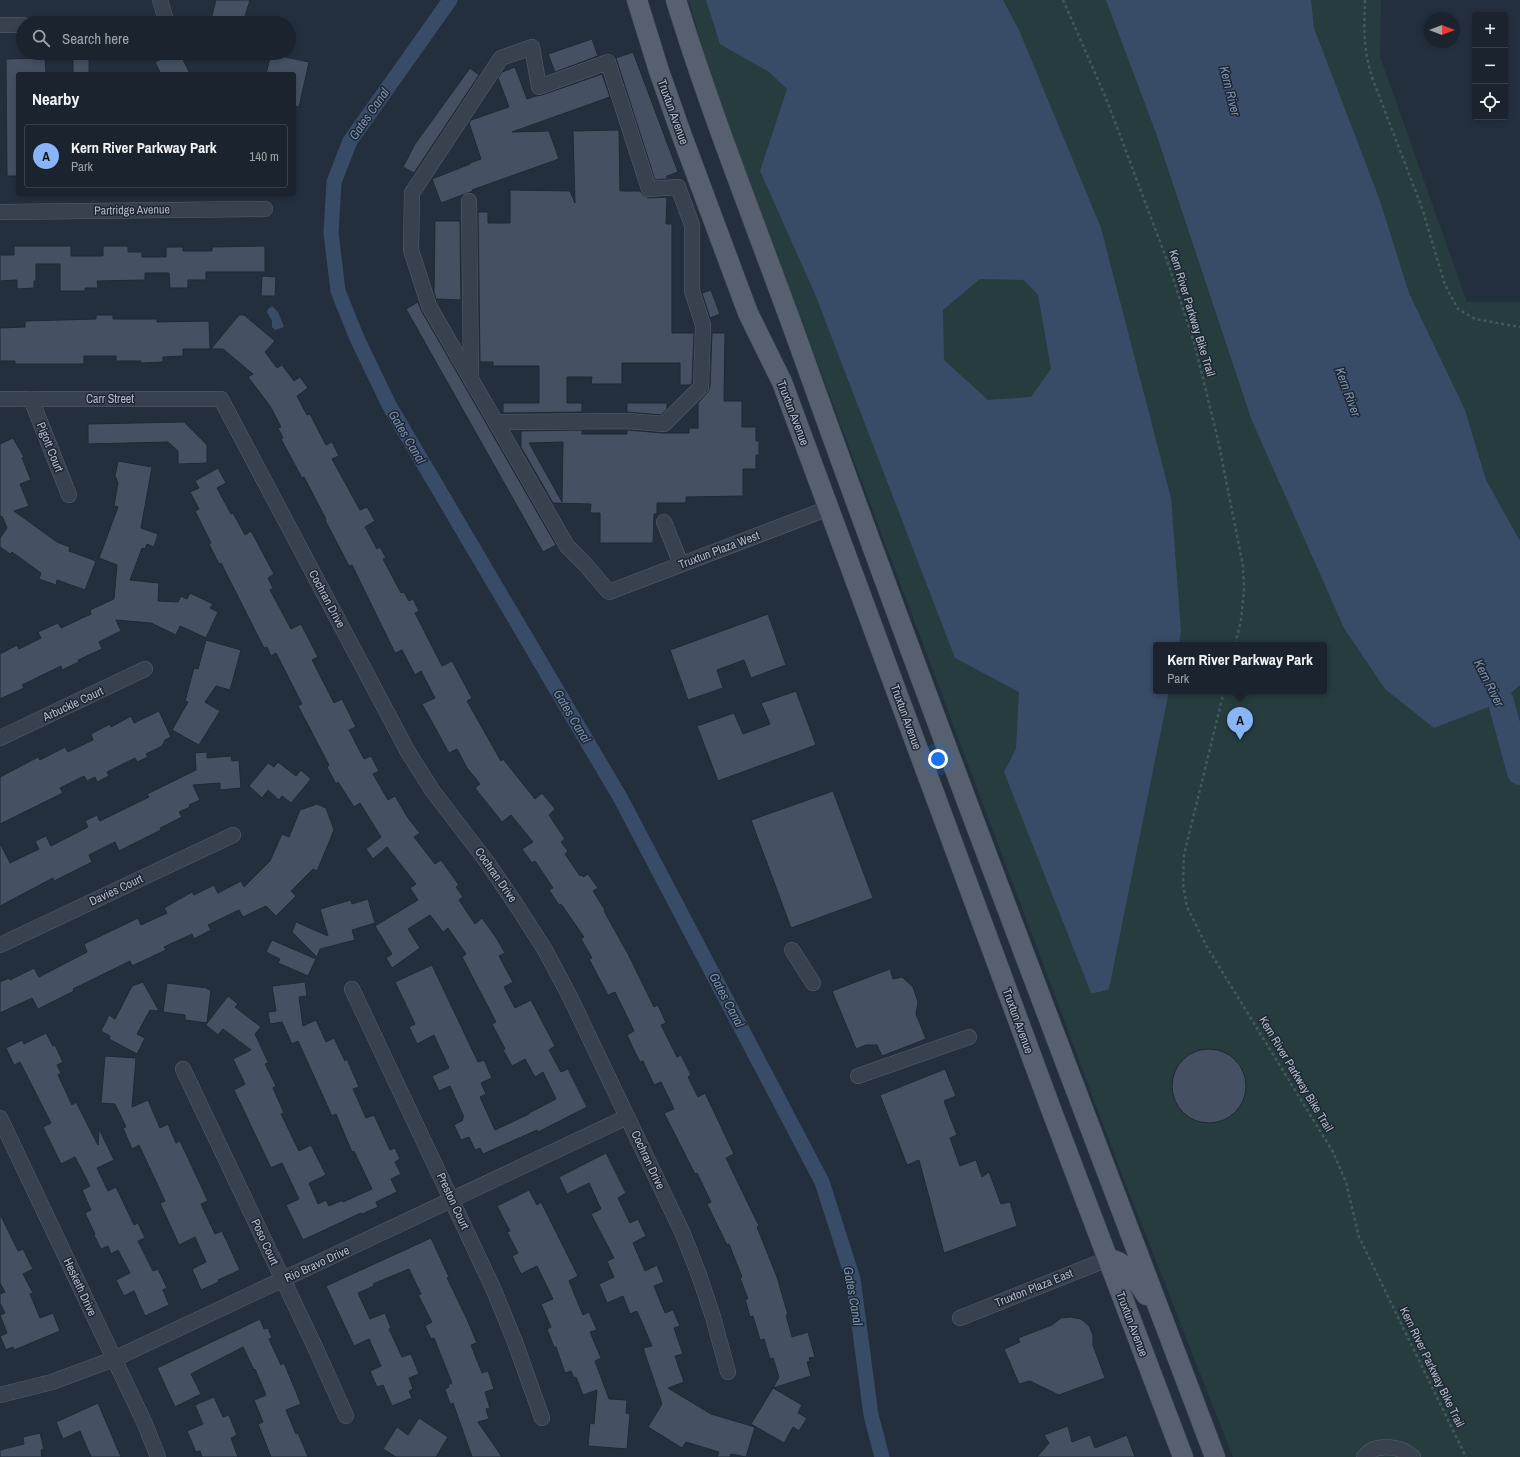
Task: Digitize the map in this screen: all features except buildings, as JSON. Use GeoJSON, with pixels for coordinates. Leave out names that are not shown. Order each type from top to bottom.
{"type":"FeatureCollection","features":[{"type":"Feature","properties":{"kind":"main road","name":"Truxtun Avenue"},"geometry":{"type":"LineString","coordinates":[[637,0],[659,71],[682,136],[748,313],[782,382],[1183,1457]]}},
{"type":"Feature","properties":{"kind":"main road"},"geometry":{"type":"LineString","coordinates":[[676,0],[694,59],[717,124],[900,621],[1215,1457]]}},
{"type":"Feature","properties":{"kind":"main road"},"geometry":{"type":"LineString","coordinates":[[826,418],[834,482],[829,508],[841,514],[849,523],[900,621]]}},
{"type":"Feature","properties":{"kind":"main road"},"geometry":{"type":"LineString","coordinates":[[1108,1259],[1116,1260],[1125,1266],[1162,1318]]}},
{"type":"Feature","properties":{"kind":"street"},"geometry":{"type":"LineString","coordinates":[[160,0],[165,16]]}},
{"type":"Feature","properties":{"kind":"street"},"geometry":{"type":"LineString","coordinates":[[0,25],[16,25]]}},
{"type":"Feature","properties":{"kind":"street"},"geometry":{"type":"LineString","coordinates":[[532,47],[539,87],[608,62],[649,188],[678,187],[692,225],[692,291],[703,325],[701,387],[664,424],[627,421],[496,422],[429,306],[410,250],[412,193],[501,58],[532,47]]}},
{"type":"Feature","properties":{"kind":"street"},"geometry":{"type":"LineString","coordinates":[[469,201],[471,380]]}},
{"type":"Feature","properties":{"kind":"street","name":"Partridge Avenue"},"geometry":{"type":"LineString","coordinates":[[0,212],[265,209]]}},
{"type":"Feature","properties":{"kind":"street","name":"Carr Street"},"geometry":{"type":"LineString","coordinates":[[0,399],[221,399]]}},
{"type":"Feature","properties":{"kind":"street","name":"Pigott Court"},"geometry":{"type":"LineString","coordinates":[[31,399],[69,495]]}},
{"type":"Feature","properties":{"kind":"street","name":"Cochran Drive"},"geometry":{"type":"LineString","coordinates":[[221,399],[408,752],[432,790],[487,862],[517,906],[545,950],[570,997],[683,1234],[700,1275],[728,1372]]}},
{"type":"Feature","properties":{"kind":"street","name":"Truxtun Plaza West"},"geometry":{"type":"LineString","coordinates":[[496,422],[567,546],[609,592],[829,508]]}},
{"type":"Feature","properties":{"kind":"street"},"geometry":{"type":"LineString","coordinates":[[664,522],[680,564]]}},
{"type":"Feature","properties":{"kind":"street","name":"Arbuckle Court"},"geometry":{"type":"LineString","coordinates":[[0,738],[145,670]]}},
{"type":"Feature","properties":{"kind":"street","name":"Davies Court"},"geometry":{"type":"LineString","coordinates":[[0,945],[233,835]]}},
{"type":"Feature","properties":{"kind":"street"},"geometry":{"type":"LineString","coordinates":[[792,950],[813,983]]}},
{"type":"Feature","properties":{"kind":"street","name":"Preston Court"},"geometry":{"type":"LineString","coordinates":[[352,989],[493,1288],[515,1342],[542,1418]]}},
{"type":"Feature","properties":{"kind":"street"},"geometry":{"type":"LineString","coordinates":[[858,1076],[969,1037]]}},
{"type":"Feature","properties":{"kind":"street","name":"Poso Court"},"geometry":{"type":"LineString","coordinates":[[183,1069],[346,1416]]}},
{"type":"Feature","properties":{"kind":"street","name":"Rio Bravo Drive"},"geometry":{"type":"LineString","coordinates":[[0,1395],[52,1382],[114,1359],[627,1117]]}},
{"type":"Feature","properties":{"kind":"street","name":"Hesketh Drive"},"geometry":{"type":"LineString","coordinates":[[0,1118],[114,1359],[158,1457]]}},
{"type":"Feature","properties":{"kind":"street","name":"Truxton Plaza East"},"geometry":{"type":"LineString","coordinates":[[960,1318],[1108,1259]]}},
{"type":"Feature","properties":{"kind":"street"},"geometry":{"type":"LineString","coordinates":[[1364,1457],[1367,1453],[1379,1448],[1392,1447],[1407,1452],[1413,1457]]}},
{"type":"Feature","properties":{"kind":"path","name":"Kern River Parkway Bike Trail"},"geometry":{"type":"LineString","coordinates":[[1063,0],[1106,98],[1168,263],[1195,346],[1218,440],[1243,566],[1243,605],[1236,642]]}},
{"type":"Feature","properties":{"kind":"path"},"geometry":{"type":"LineString","coordinates":[[1365,0],[1364,32],[1366,59],[1372,80],[1422,208],[1445,285],[1458,309],[1475,319],[1520,327]]}},
{"type":"Feature","properties":{"kind":"path","name":"Kern River Parkway Bike Trail"},"geometry":{"type":"LineString","coordinates":[[1223,694],[1184,855],[1183,884],[1187,907],[1207,946],[1333,1152],[1346,1182],[1359,1237],[1466,1457]]}},
{"type":"Feature","properties":{"kind":"green space"},"geometry":{"type":"Polygon","coordinates":[[[689,0],[1381,0],[1380,56],[1467,302],[1520,302],[1520,1457],[1233,1457],[1123,1177],[724,114],[703,50],[689,0]]]}},
{"type":"Feature","properties":{"kind":"water"},"geometry":{"type":"Polygon","coordinates":[[[706,0],[1003,0],[1019,30],[1101,228],[1171,498],[1181,631],[1179,642],[1153,642],[1153,694],[1168,694],[1109,989],[1091,993],[1004,772],[1016,749],[1019,692],[955,658],[815,294],[760,171],[787,89],[769,72],[720,44],[706,0]],[[980,279],[943,310],[944,360],[988,400],[1031,397],[1051,369],[1038,295],[1024,280],[980,279]]]}},
{"type":"Feature","properties":{"kind":"water"},"geometry":{"type":"Polygon","coordinates":[[[1106,0],[1311,0],[1314,28],[1380,201],[1409,293],[1465,410],[1486,480],[1520,541],[1520,685],[1501,702],[1434,728],[1385,689],[1344,628],[1252,421],[1156,133],[1106,0]]]}},
{"type":"Feature","properties":{"kind":"water"},"geometry":{"type":"Polygon","coordinates":[[[272,306],[278,312],[284,327],[275,330],[272,327],[272,321],[267,312],[272,306]]]}},
{"type":"Feature","properties":{"kind":"waterway","name":"Gates Canal"},"geometry":{"type":"LineString","coordinates":[[450,0],[350,141],[334,182],[331,233],[338,291],[356,336],[389,405],[621,799],[822,1182],[853,1279],[871,1415],[882,1457]]}},
{"type":"Feature","properties":{"kind":"waterway","name":"Kern River"},"geometry":{"type":"LineString","coordinates":[[1484,670],[1501,702],[1520,772]]}},
{"type":"Feature","properties":{"kind":"place","name":"Kern River Parkway Park"},"geometry":{"type":"Point","coordinates":[1240,740]}}]}
